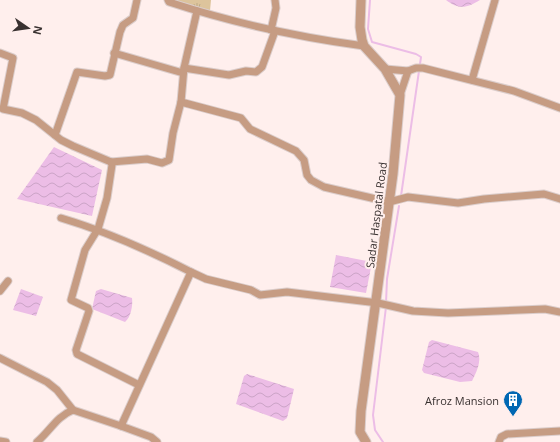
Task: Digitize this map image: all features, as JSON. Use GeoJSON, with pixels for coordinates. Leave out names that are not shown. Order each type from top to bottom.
{"type":"FeatureCollection","features":[{"type":"Feature","properties":{"kind":"street"},"geometry":{"type":"LineString","coordinates":[[55,135],[76,74],[79,72],[105,76],[110,75],[114,53],[122,27],[130,22],[135,12],[137,0]]}},
{"type":"Feature","properties":{"kind":"street"},"geometry":{"type":"LineString","coordinates":[[168,0],[169,2],[197,11],[273,30],[364,46]]}},
{"type":"Feature","properties":{"kind":"street"},"geometry":{"type":"LineString","coordinates":[[114,53],[184,70],[229,75],[246,71],[256,72],[262,67],[273,30],[276,0]]}},
{"type":"Feature","properties":{"kind":"street"},"geometry":{"type":"LineString","coordinates":[[361,0],[360,27],[364,46],[385,69],[400,95]]}},
{"type":"Feature","properties":{"kind":"street"},"geometry":{"type":"LineString","coordinates":[[472,80],[495,0]]}},
{"type":"Feature","properties":{"kind":"street"},"geometry":{"type":"LineString","coordinates":[[0,53],[13,58],[2,109],[22,113],[36,120],[55,135],[77,148],[111,162],[147,158],[162,163],[169,160],[173,133],[181,102],[184,70],[197,11]]}},
{"type":"Feature","properties":{"kind":"street"},"geometry":{"type":"LineString","coordinates":[[385,69],[408,71],[419,68],[514,91],[560,108]]}},
{"type":"Feature","properties":{"kind":"street"},"geometry":{"type":"LineString","coordinates":[[400,95],[408,71]]}},
{"type":"Feature","properties":{"kind":"street","name":"Sadar Haspatal Road"},"geometry":{"type":"LineString","coordinates":[[366,442],[360,432],[361,411],[378,303],[390,202],[400,95]]}},
{"type":"Feature","properties":{"kind":"street"},"geometry":{"type":"LineString","coordinates":[[181,102],[241,118],[250,129],[296,151],[304,160],[307,175],[311,180],[324,187],[390,202],[408,197],[458,203],[544,194],[560,199]]}},
{"type":"Feature","properties":{"kind":"street"},"geometry":{"type":"LineString","coordinates":[[111,162],[112,165],[107,198],[98,229],[85,250],[71,300],[88,308],[89,311],[76,350],[77,354],[139,385]]}},
{"type":"Feature","properties":{"kind":"street"},"geometry":{"type":"LineString","coordinates":[[61,218],[98,229],[144,248],[206,279],[251,290],[260,295],[287,292],[378,303],[413,310],[448,313],[545,309],[560,312]]}},
{"type":"Feature","properties":{"kind":"street"},"geometry":{"type":"LineString","coordinates":[[121,426],[191,272]]}},
{"type":"Feature","properties":{"kind":"street"},"geometry":{"type":"LineString","coordinates":[[0,291],[8,281]]}},
{"type":"Feature","properties":{"kind":"street"},"geometry":{"type":"LineString","coordinates":[[0,358],[47,382],[57,390],[74,410],[151,437],[157,442]]}},
{"type":"Feature","properties":{"kind":"street"},"geometry":{"type":"LineString","coordinates":[[37,442],[47,434],[59,418],[74,410]]}},
{"type":"Feature","properties":{"kind":"street"},"geometry":{"type":"LineString","coordinates":[[499,442],[501,436],[507,434],[560,431]]}},
{"type":"Feature","properties":{"kind":"street"},"geometry":{"type":"LineString","coordinates":[[0,441],[6,442]]}},
{"type":"Feature","properties":{"kind":"green space"},"geometry":{"type":"Polygon","coordinates":[[[175,0],[211,0],[210,11],[177,1],[175,0]]]}},
{"type":"Feature","properties":{"kind":"water"},"geometry":{"type":"Polygon","coordinates":[[[446,0],[480,0],[471,5],[459,7],[446,0]]]}},
{"type":"Feature","properties":{"kind":"water"},"geometry":{"type":"Polygon","coordinates":[[[54,147],[102,170],[92,216],[17,199],[54,147]]]}},
{"type":"Feature","properties":{"kind":"water"},"geometry":{"type":"Polygon","coordinates":[[[336,255],[372,262],[366,293],[330,287],[336,255]]]}},
{"type":"Feature","properties":{"kind":"water"},"geometry":{"type":"Polygon","coordinates":[[[21,289],[43,297],[36,316],[13,310],[21,289]]]}},
{"type":"Feature","properties":{"kind":"water"},"geometry":{"type":"Polygon","coordinates":[[[101,289],[132,298],[131,311],[125,322],[92,309],[96,291],[101,289]]]}},
{"type":"Feature","properties":{"kind":"water"},"geometry":{"type":"Polygon","coordinates":[[[432,340],[478,352],[479,363],[472,381],[460,382],[424,373],[422,370],[429,342],[432,340]]]}},
{"type":"Feature","properties":{"kind":"water"},"geometry":{"type":"Polygon","coordinates":[[[247,374],[294,389],[287,418],[283,421],[236,404],[244,376],[247,374]]]}},
{"type":"Feature","properties":{"kind":"waterway"},"geometry":{"type":"LineString","coordinates":[[370,0],[368,29],[372,42],[416,54],[421,57],[401,196]]}},
{"type":"Feature","properties":{"kind":"waterway"},"geometry":{"type":"LineString","coordinates":[[386,303],[387,279],[399,206]]}},
{"type":"Feature","properties":{"kind":"waterway"},"geometry":{"type":"LineString","coordinates":[[383,442],[375,430],[373,415],[386,307]]}},
{"type":"Feature","properties":{"kind":"place","name":"Afroz Mansion"},"geometry":{"type":"Point","coordinates":[513,417]}}]}
